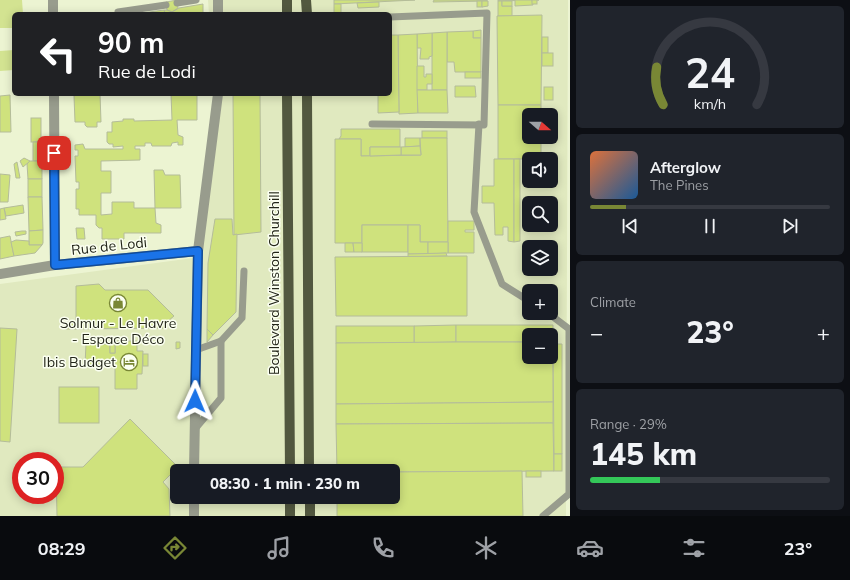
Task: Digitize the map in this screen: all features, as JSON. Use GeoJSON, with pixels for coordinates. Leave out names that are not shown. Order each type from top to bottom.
{"type":"FeatureCollection","features":[{"type":"Feature","properties":{"kind":"main road"},"geometry":{"type":"LineString","coordinates":[[287,0],[287,12]]}},
{"type":"Feature","properties":{"kind":"main road"},"geometry":{"type":"LineString","coordinates":[[306,0],[306,12]]}},
{"type":"Feature","properties":{"kind":"main road","name":"Boulevard Winston Churchill"},"geometry":{"type":"LineString","coordinates":[[287,96],[290,464]]}},
{"type":"Feature","properties":{"kind":"main road"},"geometry":{"type":"LineString","coordinates":[[307,96],[310,464]]}},
{"type":"Feature","properties":{"kind":"main road"},"geometry":{"type":"LineString","coordinates":[[290,504],[290,516]]}},
{"type":"Feature","properties":{"kind":"main road"},"geometry":{"type":"LineString","coordinates":[[310,504],[310,516]]}},
{"type":"Feature","properties":{"kind":"street"},"geometry":{"type":"LineString","coordinates":[[53,0],[53,12]]}},
{"type":"Feature","properties":{"kind":"street"},"geometry":{"type":"LineString","coordinates":[[218,0],[218,12]]}},
{"type":"Feature","properties":{"kind":"street"},"geometry":{"type":"LineString","coordinates":[[54,96],[55,265]]}},
{"type":"Feature","properties":{"kind":"street"},"geometry":{"type":"LineString","coordinates":[[194,464],[198,251],[218,96]]}},
{"type":"Feature","properties":{"kind":"street","name":"Rue de Lodi"},"geometry":{"type":"LineString","coordinates":[[0,274],[55,265],[198,251]]}},
{"type":"Feature","properties":{"kind":"street"},"geometry":{"type":"LineString","coordinates":[[194,504],[194,516]]}},
{"type":"Feature","properties":{"kind":"lane"},"geometry":{"type":"LineString","coordinates":[[177,3],[196,0]]}},
{"type":"Feature","properties":{"kind":"lane"},"geometry":{"type":"LineString","coordinates":[[118,12],[166,5]]}},
{"type":"Feature","properties":{"kind":"lane"},"geometry":{"type":"LineString","coordinates":[[372,124],[484,125],[488,13],[392,17]]}},
{"type":"Feature","properties":{"kind":"lane"},"geometry":{"type":"LineString","coordinates":[[479,124],[474,212],[502,284],[522,297]]}},
{"type":"Feature","properties":{"kind":"lane"},"geometry":{"type":"LineString","coordinates":[[196,350],[221,341],[242,318],[244,271]]}},
{"type":"Feature","properties":{"kind":"lane"},"geometry":{"type":"LineString","coordinates":[[543,516],[569,494],[569,329],[557,320]]}},
{"type":"Feature","properties":{"kind":"lane"},"geometry":{"type":"LineString","coordinates":[[195,429],[221,398],[221,341]]}},
{"type":"Feature","properties":{"kind":"shaded area"},"geometry":{"type":"Polygon","coordinates":[[[208,0],[568,0],[566,516],[0,516],[0,284],[193,258],[216,104],[215,96],[392,96],[392,12],[209,12],[208,0]]]}},
{"type":"Feature","properties":{"kind":"green space"},"geometry":{"type":"Polygon","coordinates":[[[0,0],[22,0],[23,12],[12,12],[12,28],[0,28],[0,0]]]}},
{"type":"Feature","properties":{"kind":"green space"},"geometry":{"type":"Polygon","coordinates":[[[12,50],[12,70],[0,71],[0,51],[12,50]]]}},
{"type":"Feature","properties":{"kind":"building"},"geometry":{"type":"Polygon","coordinates":[[[177,0],[178,8],[172,12],[167,10],[166,2],[177,0]]]}},
{"type":"Feature","properties":{"kind":"building"},"geometry":{"type":"Polygon","coordinates":[[[334,0],[415,0],[334,4],[334,0]]]}},
{"type":"Feature","properties":{"kind":"building"},"geometry":{"type":"Polygon","coordinates":[[[434,0],[487,0],[487,1],[433,2],[434,0]]]}},
{"type":"Feature","properties":{"kind":"building"},"geometry":{"type":"Polygon","coordinates":[[[498,0],[539,0],[498,1],[498,0]]]}},
{"type":"Feature","properties":{"kind":"building"},"geometry":{"type":"Polygon","coordinates":[[[515,0],[532,0],[533,5],[515,6],[515,0]]]}},
{"type":"Feature","properties":{"kind":"building"},"geometry":{"type":"Polygon","coordinates":[[[532,0],[537,0],[537,4],[532,4],[532,0]]]}},
{"type":"Feature","properties":{"kind":"building"},"geometry":{"type":"Polygon","coordinates":[[[477,1],[482,1],[482,7],[477,7],[477,1]]]}},
{"type":"Feature","properties":{"kind":"building"},"geometry":{"type":"Polygon","coordinates":[[[482,1],[488,1],[488,6],[482,7],[482,1]]]}},
{"type":"Feature","properties":{"kind":"building"},"geometry":{"type":"Polygon","coordinates":[[[498,1],[502,1],[502,6],[512,6],[512,16],[498,16],[498,1]]]}},
{"type":"Feature","properties":{"kind":"building"},"geometry":{"type":"Polygon","coordinates":[[[502,1],[512,1],[512,6],[502,6],[502,1]]]}},
{"type":"Feature","properties":{"kind":"building"},"geometry":{"type":"Polygon","coordinates":[[[379,2],[379,7],[358,8],[357,3],[379,2]]]}},
{"type":"Feature","properties":{"kind":"building"},"geometry":{"type":"Polygon","coordinates":[[[203,4],[203,12],[172,12],[179,8],[203,4]]]}},
{"type":"Feature","properties":{"kind":"building"},"geometry":{"type":"Polygon","coordinates":[[[334,4],[341,4],[341,12],[334,12],[334,4]]]}},
{"type":"Feature","properties":{"kind":"building"},"geometry":{"type":"Polygon","coordinates":[[[164,10],[172,12],[164,12],[164,10]]]}},
{"type":"Feature","properties":{"kind":"building"},"geometry":{"type":"Polygon","coordinates":[[[164,10],[164,12],[149,12],[164,10]]]}},
{"type":"Feature","properties":{"kind":"building"},"geometry":{"type":"Polygon","coordinates":[[[542,15],[541,105],[498,105],[497,16],[542,15]]]}},
{"type":"Feature","properties":{"kind":"building"},"geometry":{"type":"Polygon","coordinates":[[[481,30],[481,38],[473,38],[473,31],[481,30]]]}},
{"type":"Feature","properties":{"kind":"building"},"geometry":{"type":"Polygon","coordinates":[[[473,31],[473,38],[481,38],[481,72],[455,72],[454,62],[447,62],[447,32],[473,31]]]}},
{"type":"Feature","properties":{"kind":"building"},"geometry":{"type":"Polygon","coordinates":[[[447,32],[447,90],[432,90],[432,33],[447,32]]]}},
{"type":"Feature","properties":{"kind":"building"},"geometry":{"type":"Polygon","coordinates":[[[432,33],[432,56],[429,57],[429,59],[420,59],[421,48],[417,48],[417,34],[432,33]]]}},
{"type":"Feature","properties":{"kind":"building"},"geometry":{"type":"Polygon","coordinates":[[[417,34],[418,113],[399,114],[398,35],[417,34]]]}},
{"type":"Feature","properties":{"kind":"building"},"geometry":{"type":"Polygon","coordinates":[[[392,35],[398,35],[399,112],[378,113],[378,96],[392,96],[392,35]]]}},
{"type":"Feature","properties":{"kind":"building"},"geometry":{"type":"Polygon","coordinates":[[[542,37],[548,37],[548,53],[542,53],[542,37]]]}},
{"type":"Feature","properties":{"kind":"building"},"geometry":{"type":"Polygon","coordinates":[[[542,53],[553,53],[553,66],[542,66],[542,53]]]}},
{"type":"Feature","properties":{"kind":"building"},"geometry":{"type":"Polygon","coordinates":[[[417,66],[424,66],[424,77],[426,77],[426,74],[432,74],[432,84],[427,84],[427,90],[417,90],[417,66]]]}},
{"type":"Feature","properties":{"kind":"building"},"geometry":{"type":"Polygon","coordinates":[[[465,72],[481,72],[481,78],[465,78],[465,72]]]}},
{"type":"Feature","properties":{"kind":"building"},"geometry":{"type":"Polygon","coordinates":[[[455,86],[475,86],[476,97],[455,97],[455,86]]]}},
{"type":"Feature","properties":{"kind":"building"},"geometry":{"type":"Polygon","coordinates":[[[544,87],[553,87],[553,100],[544,100],[544,87]]]}},
{"type":"Feature","properties":{"kind":"building"},"geometry":{"type":"Polygon","coordinates":[[[417,90],[447,90],[448,113],[418,113],[417,90]]]}},
{"type":"Feature","properties":{"kind":"building"},"geometry":{"type":"Polygon","coordinates":[[[10,95],[11,132],[0,132],[0,96],[10,95]]]}},
{"type":"Feature","properties":{"kind":"building"},"geometry":{"type":"Polygon","coordinates":[[[74,96],[100,96],[101,122],[97,122],[97,127],[87,127],[85,122],[75,122],[74,96]]]}},
{"type":"Feature","properties":{"kind":"building"},"geometry":{"type":"Polygon","coordinates":[[[171,96],[197,96],[197,120],[177,120],[178,135],[183,137],[183,145],[178,145],[178,142],[172,143],[171,146],[152,146],[151,143],[145,143],[145,146],[135,146],[135,149],[140,149],[140,160],[101,161],[101,171],[111,171],[111,193],[101,193],[101,215],[112,214],[112,202],[134,202],[134,208],[155,208],[156,223],[161,225],[161,233],[124,233],[124,239],[102,239],[102,228],[99,228],[96,225],[96,215],[79,215],[79,209],[76,209],[76,189],[79,189],[79,182],[76,182],[75,156],[78,156],[78,150],[75,150],[75,145],[83,144],[85,149],[123,149],[123,146],[113,147],[113,144],[109,144],[107,142],[107,132],[112,132],[112,122],[123,121],[123,119],[134,119],[134,121],[172,120],[171,96]]]}},
{"type":"Feature","properties":{"kind":"building"},"geometry":{"type":"Polygon","coordinates":[[[233,96],[260,96],[261,232],[234,235],[233,96]]]}},
{"type":"Feature","properties":{"kind":"building"},"geometry":{"type":"Polygon","coordinates":[[[498,105],[541,105],[541,108],[522,108],[522,144],[541,144],[541,152],[522,152],[522,159],[498,159],[498,105]]]}},
{"type":"Feature","properties":{"kind":"building"},"geometry":{"type":"Polygon","coordinates":[[[31,118],[41,118],[41,142],[31,142],[31,118]]]}},
{"type":"Feature","properties":{"kind":"building"},"geometry":{"type":"Polygon","coordinates":[[[341,129],[400,129],[400,147],[370,147],[370,156],[361,156],[361,139],[339,139],[341,136],[341,129]]]}},
{"type":"Feature","properties":{"kind":"building"},"geometry":{"type":"Polygon","coordinates":[[[422,131],[447,131],[447,138],[422,138],[422,131]]]}},
{"type":"Feature","properties":{"kind":"building"},"geometry":{"type":"Polygon","coordinates":[[[405,138],[420,138],[420,146],[405,147],[405,138]]]}},
{"type":"Feature","properties":{"kind":"building"},"geometry":{"type":"Polygon","coordinates":[[[420,138],[447,138],[448,242],[420,242],[420,225],[362,225],[362,243],[335,243],[335,139],[361,139],[361,156],[421,155],[420,138]]]}},
{"type":"Feature","properties":{"kind":"building"},"geometry":{"type":"Polygon","coordinates":[[[33,142],[41,142],[42,161],[33,161],[33,142]]]}},
{"type":"Feature","properties":{"kind":"building"},"geometry":{"type":"Polygon","coordinates":[[[420,146],[421,155],[401,155],[401,147],[420,146]]]}},
{"type":"Feature","properties":{"kind":"building"},"geometry":{"type":"Polygon","coordinates":[[[370,147],[401,147],[401,155],[370,156],[370,147]]]}},
{"type":"Feature","properties":{"kind":"building"},"geometry":{"type":"Polygon","coordinates":[[[24,158],[30,161],[23,167],[20,161],[24,158]]]}},
{"type":"Feature","properties":{"kind":"building"},"geometry":{"type":"Polygon","coordinates":[[[494,159],[514,159],[514,242],[508,241],[508,227],[503,227],[503,235],[495,235],[494,203],[482,203],[482,186],[494,186],[494,159]]]}},
{"type":"Feature","properties":{"kind":"building"},"geometry":{"type":"Polygon","coordinates":[[[514,159],[520,159],[520,241],[514,242],[514,159]]]}},
{"type":"Feature","properties":{"kind":"building"},"geometry":{"type":"Polygon","coordinates":[[[30,161],[42,161],[42,179],[28,179],[27,164],[30,161]]]}},
{"type":"Feature","properties":{"kind":"building"},"geometry":{"type":"Polygon","coordinates":[[[17,162],[20,178],[16,178],[14,164],[17,162]]]}},
{"type":"Feature","properties":{"kind":"building"},"geometry":{"type":"Polygon","coordinates":[[[154,170],[163,170],[165,175],[180,175],[181,208],[155,208],[154,170]]]}},
{"type":"Feature","properties":{"kind":"building"},"geometry":{"type":"Polygon","coordinates":[[[0,174],[10,175],[8,202],[0,202],[0,174]]]}},
{"type":"Feature","properties":{"kind":"building"},"geometry":{"type":"Polygon","coordinates":[[[28,179],[42,179],[42,197],[28,197],[28,179]]]}},
{"type":"Feature","properties":{"kind":"building"},"geometry":{"type":"Polygon","coordinates":[[[28,197],[42,197],[43,230],[29,231],[28,197]]]}},
{"type":"Feature","properties":{"kind":"building"},"geometry":{"type":"Polygon","coordinates":[[[23,205],[24,213],[6,216],[4,208],[23,205]]]}},
{"type":"Feature","properties":{"kind":"building"},"geometry":{"type":"Polygon","coordinates":[[[4,208],[6,219],[0,220],[0,209],[4,208]]]}},
{"type":"Feature","properties":{"kind":"building"},"geometry":{"type":"Polygon","coordinates":[[[215,219],[232,219],[233,235],[237,234],[236,312],[213,335],[207,329],[208,263],[215,219]]]}},
{"type":"Feature","properties":{"kind":"building"},"geometry":{"type":"Polygon","coordinates":[[[448,221],[474,221],[474,230],[465,230],[465,232],[474,232],[474,253],[448,253],[448,221]]]}},
{"type":"Feature","properties":{"kind":"building"},"geometry":{"type":"Polygon","coordinates":[[[362,225],[408,225],[408,252],[362,252],[362,225]]]}},
{"type":"Feature","properties":{"kind":"building"},"geometry":{"type":"Polygon","coordinates":[[[408,225],[420,225],[420,242],[428,242],[428,254],[408,254],[408,225]]]}},
{"type":"Feature","properties":{"kind":"building"},"geometry":{"type":"Polygon","coordinates":[[[76,228],[84,228],[85,239],[77,239],[76,228]]]}},
{"type":"Feature","properties":{"kind":"building"},"geometry":{"type":"Polygon","coordinates":[[[43,230],[42,245],[29,245],[29,231],[43,230]]]}},
{"type":"Feature","properties":{"kind":"building"},"geometry":{"type":"Polygon","coordinates":[[[26,231],[26,234],[16,236],[15,232],[26,231]]]}},
{"type":"Feature","properties":{"kind":"building"},"geometry":{"type":"Polygon","coordinates":[[[10,236],[14,256],[0,259],[0,238],[10,236]]]}},
{"type":"Feature","properties":{"kind":"building"},"geometry":{"type":"Polygon","coordinates":[[[16,240],[29,241],[29,245],[42,245],[35,253],[14,256],[11,242],[16,240]]]}},
{"type":"Feature","properties":{"kind":"building"},"geometry":{"type":"Polygon","coordinates":[[[428,242],[448,242],[448,253],[428,254],[428,242]]]}},
{"type":"Feature","properties":{"kind":"building"},"geometry":{"type":"Polygon","coordinates":[[[345,243],[353,243],[354,252],[345,252],[345,243]]]}},
{"type":"Feature","properties":{"kind":"building"},"geometry":{"type":"Polygon","coordinates":[[[353,243],[362,243],[362,252],[354,252],[353,243]]]}},
{"type":"Feature","properties":{"kind":"building"},"geometry":{"type":"Polygon","coordinates":[[[446,253],[447,256],[408,257],[408,254],[446,253]]]}},
{"type":"Feature","properties":{"kind":"building"},"geometry":{"type":"Polygon","coordinates":[[[467,256],[467,316],[336,316],[335,257],[467,256]]]}},
{"type":"Feature","properties":{"kind":"building","name":"Solmur - Le Havre - Espace Déco"},"geometry":{"type":"Polygon","coordinates":[[[99,284],[105,290],[148,290],[174,316],[166,321],[166,328],[76,329],[76,286],[99,284]]]}},
{"type":"Feature","properties":{"kind":"building"},"geometry":{"type":"Polygon","coordinates":[[[67,321],[76,321],[76,329],[67,329],[67,321]]]}},
{"type":"Feature","properties":{"kind":"building"},"geometry":{"type":"Polygon","coordinates":[[[456,325],[456,342],[414,343],[414,326],[456,325]]]}},
{"type":"Feature","properties":{"kind":"building"},"geometry":{"type":"Polygon","coordinates":[[[456,325],[553,325],[553,328],[522,328],[522,342],[456,342],[456,325]]]}},
{"type":"Feature","properties":{"kind":"building"},"geometry":{"type":"Polygon","coordinates":[[[336,326],[414,326],[414,343],[336,343],[336,326]]]}},
{"type":"Feature","properties":{"kind":"building"},"geometry":{"type":"Polygon","coordinates":[[[0,328],[17,329],[10,442],[0,441],[0,328]]]}},
{"type":"Feature","properties":{"kind":"building"},"geometry":{"type":"Polygon","coordinates":[[[207,329],[213,335],[207,342],[207,329]]]}},
{"type":"Feature","properties":{"kind":"building","name":"Ibis Budget"},"geometry":{"type":"Polygon","coordinates":[[[115,341],[137,341],[137,351],[143,351],[142,374],[137,374],[137,389],[115,389],[115,359],[110,359],[110,365],[85,365],[86,344],[110,344],[110,353],[115,353],[115,341]]]}},
{"type":"Feature","properties":{"kind":"building"},"geometry":{"type":"Polygon","coordinates":[[[176,342],[180,342],[180,348],[176,349],[176,342]]]}},
{"type":"Feature","properties":{"kind":"building"},"geometry":{"type":"Polygon","coordinates":[[[522,342],[522,364],[553,364],[553,402],[336,404],[336,343],[522,342]]]}},
{"type":"Feature","properties":{"kind":"building"},"geometry":{"type":"Polygon","coordinates":[[[110,344],[115,344],[115,353],[110,353],[110,344]]]}},
{"type":"Feature","properties":{"kind":"building"},"geometry":{"type":"Polygon","coordinates":[[[558,344],[562,344],[562,454],[554,454],[553,364],[558,364],[558,344]]]}},
{"type":"Feature","properties":{"kind":"building"},"geometry":{"type":"Polygon","coordinates":[[[143,354],[148,354],[148,366],[143,366],[143,354]]]}},
{"type":"Feature","properties":{"kind":"building"},"geometry":{"type":"Polygon","coordinates":[[[59,387],[99,387],[99,423],[59,423],[59,387]]]}},
{"type":"Feature","properties":{"kind":"building"},"geometry":{"type":"Polygon","coordinates":[[[553,402],[553,423],[336,424],[336,404],[553,402]]]}},
{"type":"Feature","properties":{"kind":"building"},"geometry":{"type":"Polygon","coordinates":[[[130,419],[175,464],[170,464],[170,475],[163,482],[169,489],[170,516],[57,516],[57,504],[64,504],[64,467],[83,467],[130,419]]]}},
{"type":"Feature","properties":{"kind":"building"},"geometry":{"type":"Polygon","coordinates":[[[553,423],[554,471],[400,472],[400,464],[337,464],[336,424],[553,423]]]}},
{"type":"Feature","properties":{"kind":"building"},"geometry":{"type":"Polygon","coordinates":[[[554,454],[562,454],[562,471],[554,471],[554,454]]]}},
{"type":"Feature","properties":{"kind":"building"},"geometry":{"type":"Polygon","coordinates":[[[522,471],[523,516],[337,516],[337,504],[400,504],[400,472],[522,471]]]}},
{"type":"Feature","properties":{"kind":"building"},"geometry":{"type":"Polygon","coordinates":[[[526,471],[541,471],[541,477],[526,477],[526,471]]]}},
{"type":"Feature","properties":{"kind":"place","name":"Solmur - Le Havre - Espace Déco"},"geometry":{"type":"Point","coordinates":[118,303]}},
{"type":"Feature","properties":{"kind":"place","name":"Ibis Budget"},"geometry":{"type":"Point","coordinates":[129,362]}},
{"type":"Feature","properties":{"kind":"route"},"geometry":{"type":"LineString","coordinates":[[54,153],[55,265],[198,251],[195,401]]}}]}
